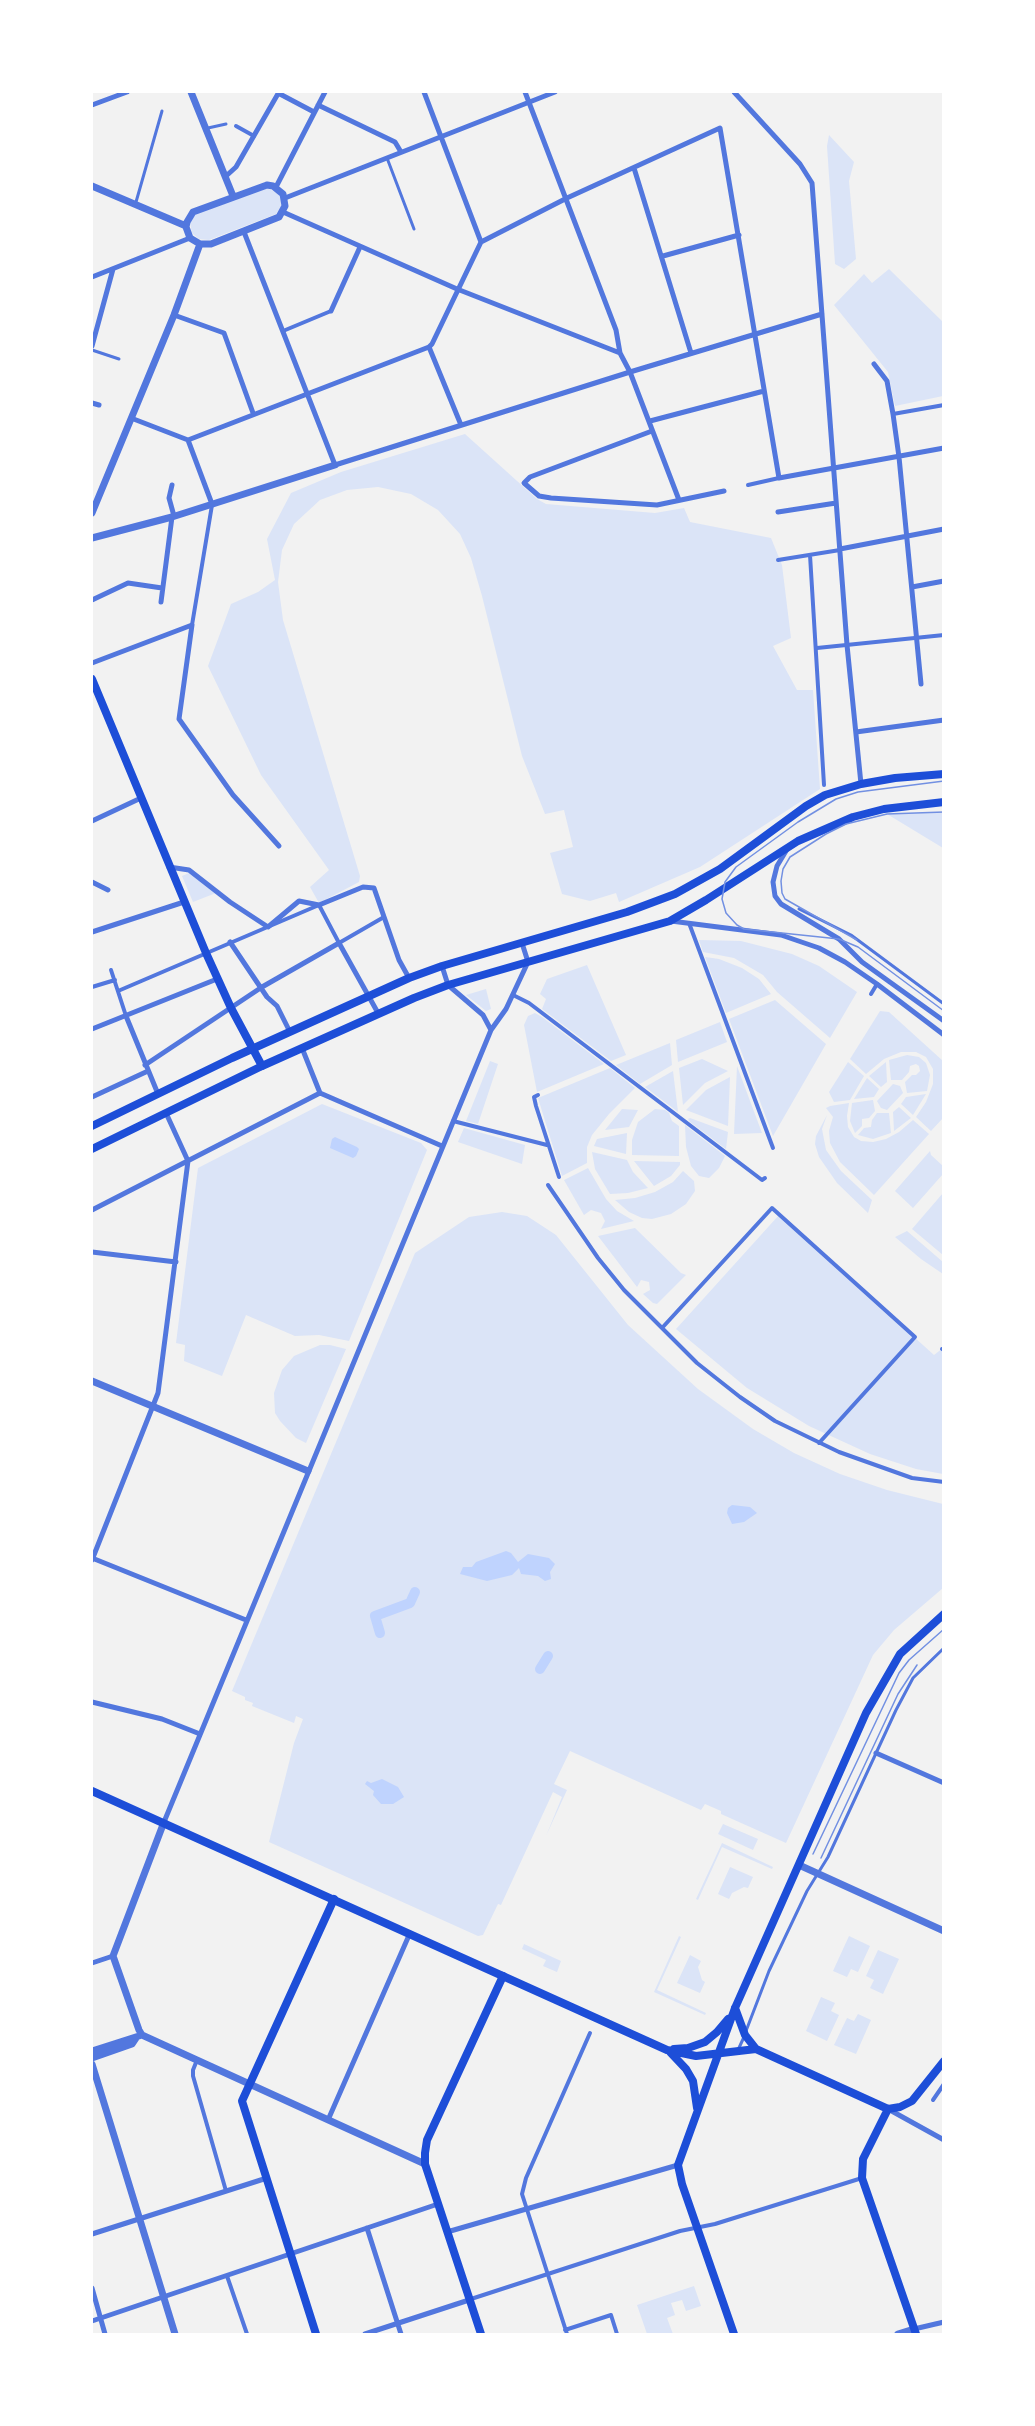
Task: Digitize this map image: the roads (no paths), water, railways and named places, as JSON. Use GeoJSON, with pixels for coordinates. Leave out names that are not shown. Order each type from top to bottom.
{"type":"FeatureCollection","features":[{"type":"Feature","properties":{"kind":"main road"},"geometry":{"type":"LineString","coordinates":[[92,679],[95,696],[206,953],[231,1008],[262,1065]]}},
{"type":"Feature","properties":{"kind":"main road"},"geometry":{"type":"LineString","coordinates":[[92,1126],[409,978],[442,966],[655,903],[720,869],[806,806],[825,795],[861,784],[895,778],[944,774]]}},
{"type":"Feature","properties":{"kind":"main road"},"geometry":{"type":"LineString","coordinates":[[92,1149],[262,1065],[378,1013],[448,985],[670,921],[790,846],[853,817],[884,808],[944,802]]}},
{"type":"Feature","properties":{"kind":"main road"},"geometry":{"type":"LineString","coordinates":[[734,2334],[682,2184],[678,2165],[735,2008],[866,1713],[890,1667],[908,1645],[944,1614]]}},
{"type":"Feature","properties":{"kind":"main road"},"geometry":{"type":"LineString","coordinates":[[92,1791],[667,2050],[688,2056],[756,2049]]}},
{"type":"Feature","properties":{"kind":"main road"},"geometry":{"type":"LineString","coordinates":[[316,2334],[242,2101],[334,1899]]}},
{"type":"Feature","properties":{"kind":"main road"},"geometry":{"type":"LineString","coordinates":[[481,2334],[425,2164],[428,2139],[503,1976]]}},
{"type":"Feature","properties":{"kind":"main road"},"geometry":{"type":"LineString","coordinates":[[735,2008],[745,2035],[756,2049],[888,2109],[900,2107],[912,2101],[944,2061]]}},
{"type":"Feature","properties":{"kind":"main road"},"geometry":{"type":"LineString","coordinates":[[667,2050],[688,2048],[705,2042],[724,2025],[735,2008]]}},
{"type":"Feature","properties":{"kind":"main road"},"geometry":{"type":"LineString","coordinates":[[667,2050],[686,2068],[693,2081],[697,2114]]}},
{"type":"Feature","properties":{"kind":"main road"},"geometry":{"type":"LineString","coordinates":[[888,2109],[863,2159],[862,2178],[915,2332]]}},
{"type":"Feature","properties":{"kind":"street"},"geometry":{"type":"LineString","coordinates":[[92,105],[127,92]]}},
{"type":"Feature","properties":{"kind":"street"},"geometry":{"type":"LineString","coordinates":[[191,92],[233,196]]}},
{"type":"Feature","properties":{"kind":"street"},"geometry":{"type":"LineString","coordinates":[[225,177],[236,167],[278,92],[314,112]]}},
{"type":"Feature","properties":{"kind":"street"},"geometry":{"type":"LineString","coordinates":[[276,187],[325,92]]}},
{"type":"Feature","properties":{"kind":"street"},"geometry":{"type":"LineString","coordinates":[[424,92],[481,242]]}},
{"type":"Feature","properties":{"kind":"street"},"geometry":{"type":"LineString","coordinates":[[525,92],[616,330],[620,353],[650,421],[679,500]]}},
{"type":"Feature","properties":{"kind":"street"},"geometry":{"type":"LineString","coordinates":[[285,198],[555,92]]}},
{"type":"Feature","properties":{"kind":"street"},"geometry":{"type":"LineString","coordinates":[[734,92],[800,165],[812,183],[847,645],[861,784]]}},
{"type":"Feature","properties":{"kind":"street"},"geometry":{"type":"LineString","coordinates":[[318,105],[395,142],[401,152]]}},
{"type":"Feature","properties":{"kind":"street"},"geometry":{"type":"LineString","coordinates":[[236,126],[254,136]]}},
{"type":"Feature","properties":{"kind":"street"},"geometry":{"type":"LineString","coordinates":[[131,418],[188,440],[429,347],[481,242],[567,198],[720,128],[779,478]]}},
{"type":"Feature","properties":{"kind":"street"},"geometry":{"type":"LineString","coordinates":[[634,168],[663,256],[691,353]]}},
{"type":"Feature","properties":{"kind":"street"},"geometry":{"type":"LineString","coordinates":[[92,186],[186,226]]}},
{"type":"Feature","properties":{"kind":"street"},"geometry":{"type":"LineString","coordinates":[[261,186],[276,187],[285,198],[283,212],[274,220],[211,244],[200,244],[190,238],[186,226],[193,212],[261,186]]}},
{"type":"Feature","properties":{"kind":"street"},"geometry":{"type":"LineString","coordinates":[[283,212],[457,289],[620,353]]}},
{"type":"Feature","properties":{"kind":"street"},"geometry":{"type":"LineString","coordinates":[[244,232],[335,465]]}},
{"type":"Feature","properties":{"kind":"street"},"geometry":{"type":"LineString","coordinates":[[663,256],[739,235]]}},
{"type":"Feature","properties":{"kind":"street"},"geometry":{"type":"LineString","coordinates":[[92,277],[190,238]]}},
{"type":"Feature","properties":{"kind":"street"},"geometry":{"type":"LineString","coordinates":[[92,513],[174,315],[200,244]]}},
{"type":"Feature","properties":{"kind":"street"},"geometry":{"type":"LineString","coordinates":[[283,331],[331,311],[360,247]]}},
{"type":"Feature","properties":{"kind":"street"},"geometry":{"type":"LineString","coordinates":[[92,346],[113,269]]}},
{"type":"Feature","properties":{"kind":"street"},"geometry":{"type":"LineString","coordinates":[[92,538],[173,516],[754,333],[822,314]]}},
{"type":"Feature","properties":{"kind":"street"},"geometry":{"type":"LineString","coordinates":[[174,315],[224,333],[253,413]]}},
{"type":"Feature","properties":{"kind":"street"},"geometry":{"type":"LineString","coordinates":[[429,347],[461,425]]}},
{"type":"Feature","properties":{"kind":"street"},"geometry":{"type":"LineString","coordinates":[[874,364],[887,381],[893,414],[921,684]]}},
{"type":"Feature","properties":{"kind":"street"},"geometry":{"type":"LineString","coordinates":[[650,421],[764,390]]}},
{"type":"Feature","properties":{"kind":"street"},"geometry":{"type":"LineString","coordinates":[[92,402],[99,405]]}},
{"type":"Feature","properties":{"kind":"street"},"geometry":{"type":"LineString","coordinates":[[893,414],[944,405]]}},
{"type":"Feature","properties":{"kind":"street"},"geometry":{"type":"LineString","coordinates":[[652,431],[530,477],[524,483],[539,496],[550,498],[657,505],[724,491]]}},
{"type":"Feature","properties":{"kind":"street"},"geometry":{"type":"LineString","coordinates":[[188,440],[212,504],[179,719],[233,795],[279,846]]}},
{"type":"Feature","properties":{"kind":"street"},"geometry":{"type":"LineString","coordinates":[[748,485],[944,448]]}},
{"type":"Feature","properties":{"kind":"street"},"geometry":{"type":"LineString","coordinates":[[161,602],[173,516],[169,498],[172,485]]}},
{"type":"Feature","properties":{"kind":"street"},"geometry":{"type":"LineString","coordinates":[[778,512],[836,503]]}},
{"type":"Feature","properties":{"kind":"street"},"geometry":{"type":"LineString","coordinates":[[778,560],[944,529]]}},
{"type":"Feature","properties":{"kind":"street"},"geometry":{"type":"LineString","coordinates":[[810,555],[824,785]]}},
{"type":"Feature","properties":{"kind":"street"},"geometry":{"type":"LineString","coordinates":[[912,586],[944,581]]}},
{"type":"Feature","properties":{"kind":"street"},"geometry":{"type":"LineString","coordinates":[[92,600],[128,583],[162,588]]}},
{"type":"Feature","properties":{"kind":"street"},"geometry":{"type":"LineString","coordinates":[[92,663],[192,625]]}},
{"type":"Feature","properties":{"kind":"street"},"geometry":{"type":"LineString","coordinates":[[817,648],[944,635]]}},
{"type":"Feature","properties":{"kind":"street"},"geometry":{"type":"LineString","coordinates":[[856,732],[944,720]]}},
{"type":"Feature","properties":{"kind":"street"},"geometry":{"type":"LineString","coordinates":[[92,821],[141,798]]}},
{"type":"Feature","properties":{"kind":"street"},"geometry":{"type":"LineString","coordinates":[[790,846],[782,855],[774,874],[775,896],[782,904],[839,939],[861,962],[944,1021]]}},
{"type":"Feature","properties":{"kind":"street"},"geometry":{"type":"LineString","coordinates":[[169,867],[189,870],[230,902],[268,927]]}},
{"type":"Feature","properties":{"kind":"street"},"geometry":{"type":"LineString","coordinates":[[92,882],[108,890]]}},
{"type":"Feature","properties":{"kind":"street"},"geometry":{"type":"LineString","coordinates":[[118,991],[363,888],[374,888],[399,960],[409,978]]}},
{"type":"Feature","properties":{"kind":"street"},"geometry":{"type":"LineString","coordinates":[[268,927],[298,901],[319,905]]}},
{"type":"Feature","properties":{"kind":"street"},"geometry":{"type":"LineString","coordinates":[[92,932],[184,902]]}},
{"type":"Feature","properties":{"kind":"street"},"geometry":{"type":"LineString","coordinates":[[319,905],[378,1013]]}},
{"type":"Feature","properties":{"kind":"street"},"geometry":{"type":"LineString","coordinates":[[92,1097],[146,1068],[262,987],[384,917]]}},
{"type":"Feature","properties":{"kind":"street"},"geometry":{"type":"LineString","coordinates":[[670,921],[754,931],[796,939],[819,948],[845,962],[877,984],[944,1035]]}},
{"type":"Feature","properties":{"kind":"street"},"geometry":{"type":"LineString","coordinates":[[689,923],[773,1148]]}},
{"type":"Feature","properties":{"kind":"street"},"geometry":{"type":"LineString","coordinates":[[230,942],[267,997],[277,1006],[290,1032]]}},
{"type":"Feature","properties":{"kind":"street"},"geometry":{"type":"LineString","coordinates":[[92,2058],[132,2044],[139,2036],[139,2030],[112,1956],[246,1620],[358,1355],[358,1348],[442,1146],[491,1030],[513,995],[528,962],[522,943]]}},
{"type":"Feature","properties":{"kind":"street"},"geometry":{"type":"LineString","coordinates":[[442,966],[448,985],[483,1015],[491,1030]]}},
{"type":"Feature","properties":{"kind":"street"},"geometry":{"type":"LineString","coordinates":[[111,970],[126,1016],[158,1094]]}},
{"type":"Feature","properties":{"kind":"street"},"geometry":{"type":"LineString","coordinates":[[92,1029],[218,979]]}},
{"type":"Feature","properties":{"kind":"street"},"geometry":{"type":"LineString","coordinates":[[92,987],[115,980]]}},
{"type":"Feature","properties":{"kind":"street"},"geometry":{"type":"LineString","coordinates":[[871,994],[877,984]]}},
{"type":"Feature","properties":{"kind":"street"},"geometry":{"type":"LineString","coordinates":[[513,995],[529,1003],[762,1180],[765,1178]]}},
{"type":"Feature","properties":{"kind":"street"},"geometry":{"type":"LineString","coordinates":[[302,1048],[320,1093],[442,1146]]}},
{"type":"Feature","properties":{"kind":"street"},"geometry":{"type":"LineString","coordinates":[[92,1210],[320,1093]]}},
{"type":"Feature","properties":{"kind":"street"},"geometry":{"type":"LineString","coordinates":[[538,1095],[534,1097],[547,1145],[559,1177]]}},
{"type":"Feature","properties":{"kind":"street"},"geometry":{"type":"LineString","coordinates":[[166,1113],[188,1161],[158,1393],[92,1559],[246,1620]]}},
{"type":"Feature","properties":{"kind":"street"},"geometry":{"type":"LineString","coordinates":[[453,1121],[547,1145]]}},
{"type":"Feature","properties":{"kind":"street"},"geometry":{"type":"LineString","coordinates":[[548,1185],[598,1258],[624,1290],[697,1363],[740,1397],[775,1421],[819,1443],[892,1472],[935,1483],[944,1482]]}},
{"type":"Feature","properties":{"kind":"street"},"geometry":{"type":"LineString","coordinates":[[662,1329],[772,1208],[915,1337],[819,1443]]}},
{"type":"Feature","properties":{"kind":"street"},"geometry":{"type":"LineString","coordinates":[[92,1252],[176,1262]]}},
{"type":"Feature","properties":{"kind":"street"},"geometry":{"type":"LineString","coordinates":[[92,1381],[308,1471]]}},
{"type":"Feature","properties":{"kind":"street"},"geometry":{"type":"LineString","coordinates":[[92,1702],[162,1719],[200,1734]]}},
{"type":"Feature","properties":{"kind":"street"},"geometry":{"type":"LineString","coordinates":[[876,1753],[944,1783]]}},
{"type":"Feature","properties":{"kind":"street"},"geometry":{"type":"LineString","coordinates":[[799,1865],[944,1931]]}},
{"type":"Feature","properties":{"kind":"street"},"geometry":{"type":"LineString","coordinates":[[328,2120],[410,1933]]}},
{"type":"Feature","properties":{"kind":"street"},"geometry":{"type":"LineString","coordinates":[[92,1963],[112,1956]]}},
{"type":"Feature","properties":{"kind":"street"},"geometry":{"type":"LineString","coordinates":[[590,2033],[526,2178],[522,2194],[525,2210],[566,2332],[611,2315],[617,2334]]}},
{"type":"Feature","properties":{"kind":"street"},"geometry":{"type":"LineString","coordinates":[[92,2051],[139,2036],[198,2060],[425,2164]]}},
{"type":"Feature","properties":{"kind":"street"},"geometry":{"type":"LineString","coordinates":[[198,2060],[193,2076],[226,2191]]}},
{"type":"Feature","properties":{"kind":"street"},"geometry":{"type":"LineString","coordinates":[[92,2064],[175,2334]]}},
{"type":"Feature","properties":{"kind":"street"},"geometry":{"type":"LineString","coordinates":[[933,2100],[944,2084]]}},
{"type":"Feature","properties":{"kind":"street"},"geometry":{"type":"LineString","coordinates":[[888,2109],[944,2140]]}},
{"type":"Feature","properties":{"kind":"street"},"geometry":{"type":"LineString","coordinates":[[447,2232],[678,2165]]}},
{"type":"Feature","properties":{"kind":"street"},"geometry":{"type":"LineString","coordinates":[[92,2234],[267,2178]]}},
{"type":"Feature","properties":{"kind":"street"},"geometry":{"type":"LineString","coordinates":[[365,2334],[697,2226],[715,2224],[862,2178]]}},
{"type":"Feature","properties":{"kind":"street"},"geometry":{"type":"LineString","coordinates":[[92,2321],[438,2204]]}},
{"type":"Feature","properties":{"kind":"street"},"geometry":{"type":"LineString","coordinates":[[367,2228],[401,2334]]}},
{"type":"Feature","properties":{"kind":"street"},"geometry":{"type":"LineString","coordinates":[[227,2275],[247,2334]]}},
{"type":"Feature","properties":{"kind":"street"},"geometry":{"type":"LineString","coordinates":[[92,2288],[105,2334]]}},
{"type":"Feature","properties":{"kind":"street"},"geometry":{"type":"LineString","coordinates":[[898,2334],[915,2332],[944,2322]]}},
{"type":"Feature","properties":{"kind":"lane"},"geometry":{"type":"LineString","coordinates":[[135,204],[162,111]]}},
{"type":"Feature","properties":{"kind":"lane"},"geometry":{"type":"LineString","coordinates":[[206,128],[226,124]]}},
{"type":"Feature","properties":{"kind":"lane"},"geometry":{"type":"LineString","coordinates":[[387,158],[414,229]]}},
{"type":"Feature","properties":{"kind":"lane"},"geometry":{"type":"LineString","coordinates":[[92,350],[119,359]]}},
{"type":"Feature","properties":{"kind":"lane"},"geometry":{"type":"LineString","coordinates":[[799,909],[850,935],[944,1004]]}},
{"type":"Feature","properties":{"kind":"lane"},"geometry":{"type":"LineString","coordinates":[[738,2051],[769,1971],[817,1874],[828,1857],[914,1678],[944,1648]]}},
{"type":"Feature","properties":{"kind":"water"},"geometry":{"type":"Polygon","coordinates":[[[335,1137],[357,1147],[359,1149],[356,1156],[353,1158],[330,1148],[332,1139],[335,1137]]]}},
{"type":"Feature","properties":{"kind":"water"},"geometry":{"type":"Polygon","coordinates":[[[732,1505],[750,1507],[757,1513],[744,1522],[732,1524],[727,1513],[728,1508],[732,1505]]]}},
{"type":"Feature","properties":{"kind":"water"},"geometry":{"type":"Polygon","coordinates":[[[506,1551],[511,1553],[518,1562],[528,1554],[549,1558],[555,1564],[550,1572],[551,1579],[545,1581],[538,1576],[521,1574],[519,1568],[512,1575],[487,1581],[460,1574],[463,1567],[472,1567],[476,1562],[506,1551]]]}},
{"type":"Feature","properties":{"kind":"water"},"geometry":{"type":"Polygon","coordinates":[[[382,1779],[398,1787],[404,1797],[393,1804],[381,1804],[373,1795],[374,1791],[365,1784],[367,1781],[371,1783],[382,1779]]]}},
{"type":"Feature","properties":{"kind":"waterway"},"geometry":{"type":"LineString","coordinates":[[380,1633],[375,1616],[410,1603],[415,1592]]}},
{"type":"Feature","properties":{"kind":"waterway"},"geometry":{"type":"LineString","coordinates":[[540,1669],[548,1656]]}},
{"type":"Feature","properties":{"kind":"tram line"},"geometry":{"type":"LineString","coordinates":[[944,781],[858,792],[836,799],[798,822],[736,867],[725,882],[722,899],[726,913],[744,929],[839,939],[858,947],[944,1011]]}},
{"type":"Feature","properties":{"kind":"tram line"},"geometry":{"type":"LineString","coordinates":[[857,940],[785,899],[781,881],[783,869],[790,857],[846,824],[887,814],[944,812]]}},
{"type":"Feature","properties":{"kind":"tram line"},"geometry":{"type":"LineString","coordinates":[[813,1854],[899,1673],[909,1660],[944,1629]]}},
{"type":"Feature","properties":{"kind":"tram line"},"geometry":{"type":"LineString","coordinates":[[821,1858],[898,1694],[917,1665]]}}]}
